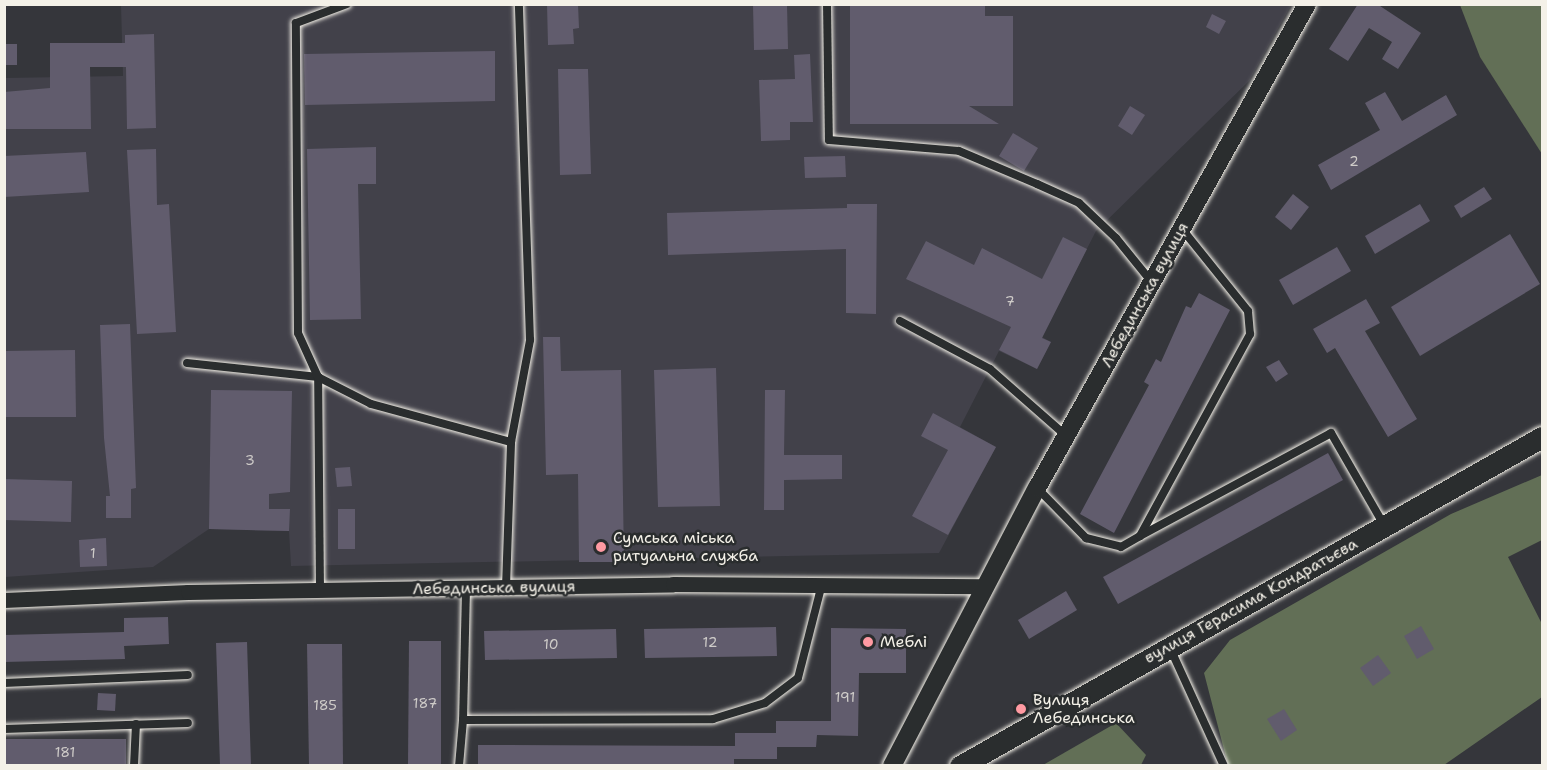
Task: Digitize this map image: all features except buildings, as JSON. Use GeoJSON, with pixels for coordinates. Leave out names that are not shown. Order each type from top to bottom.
{"type":"FeatureCollection","features":[{"type":"Feature","properties":{"kind":"main road","name":"вулиця Герасима Кондратьєва"},"geometry":{"type":"LineString","coordinates":[[960,765],[1542,437]]}},
{"type":"Feature","properties":{"kind":"street","name":"Лебединська вулиця"},"geometry":{"type":"LineString","coordinates":[[892,765],[1037,488],[1307,4]]}},
{"type":"Feature","properties":{"kind":"street","name":"Лебединська вулиця"},"geometry":{"type":"LineString","coordinates":[[4,600],[188,592],[822,582],[984,586]]}},
{"type":"Feature","properties":{"kind":"lane"},"geometry":{"type":"LineString","coordinates":[[320,591],[318,377],[298,333],[296,22],[347,4]]}},
{"type":"Feature","properties":{"kind":"lane"},"geometry":{"type":"LineString","coordinates":[[506,587],[511,442],[530,340],[519,4]]}},
{"type":"Feature","properties":{"kind":"lane"},"geometry":{"type":"LineString","coordinates":[[827,4],[829,140],[959,151],[1038,184],[1079,203],[1116,237],[1152,282]]}},
{"type":"Feature","properties":{"kind":"lane"},"geometry":{"type":"LineString","coordinates":[[1140,536],[1251,334],[1248,311],[1182,229]]}},
{"type":"Feature","properties":{"kind":"lane"},"geometry":{"type":"LineString","coordinates":[[900,321],[990,369],[1066,436]]}},
{"type":"Feature","properties":{"kind":"lane"},"geometry":{"type":"LineString","coordinates":[[187,363],[318,377],[371,404],[511,442]]}},
{"type":"Feature","properties":{"kind":"lane"},"geometry":{"type":"LineString","coordinates":[[1037,488],[1086,538],[1121,547],[1331,433],[1385,526]]}},
{"type":"Feature","properties":{"kind":"lane"},"geometry":{"type":"LineString","coordinates":[[463,720],[713,719],[765,703],[798,678],[822,582]]}},
{"type":"Feature","properties":{"kind":"lane"},"geometry":{"type":"LineString","coordinates":[[459,765],[463,720],[466,589]]}},
{"type":"Feature","properties":{"kind":"lane"},"geometry":{"type":"LineString","coordinates":[[1170,647],[1224,765]]}},
{"type":"Feature","properties":{"kind":"lane"},"geometry":{"type":"LineString","coordinates":[[4,683],[188,675]]}},
{"type":"Feature","properties":{"kind":"lane"},"geometry":{"type":"LineString","coordinates":[[4,729],[188,723]]}},
{"type":"Feature","properties":{"kind":"lane"},"geometry":{"type":"LineString","coordinates":[[134,765],[136,724]]}},
{"type":"Feature","properties":{"kind":"shaded area"},"geometry":{"type":"Polygon","coordinates":[[[121,5],[1291,5],[1249,81],[1096,231],[1042,337],[1051,342],[1037,369],[999,351],[960,427],[996,447],[939,553],[291,566],[289,531],[209,529],[153,567],[5,577],[5,78],[123,76],[121,5]]]}},
{"type":"Feature","properties":{"kind":"green space"},"geometry":{"type":"Polygon","coordinates":[[[1460,5],[1542,5],[1542,154],[1480,57],[1460,5]]]}},
{"type":"Feature","properties":{"kind":"green space"},"geometry":{"type":"Polygon","coordinates":[[[1542,475],[1542,540],[1508,557],[1542,624],[1542,697],[1444,765],[1228,765],[1204,673],[1230,640],[1451,514],[1542,475]]]}},
{"type":"Feature","properties":{"kind":"green space"},"geometry":{"type":"Polygon","coordinates":[[[1116,723],[1146,755],[1141,765],[1043,765],[1116,723]]]}},
{"type":"Feature","properties":{"kind":"place","name":"Сумська міська ритуальна служба"},"geometry":{"type":"Point","coordinates":[601,547]}},
{"type":"Feature","properties":{"kind":"place","name":"Меблі"},"geometry":{"type":"Point","coordinates":[868,642]}},
{"type":"Feature","properties":{"kind":"place","name":"Вулиця Лебединська"},"geometry":{"type":"Point","coordinates":[1021,709]}}]}
